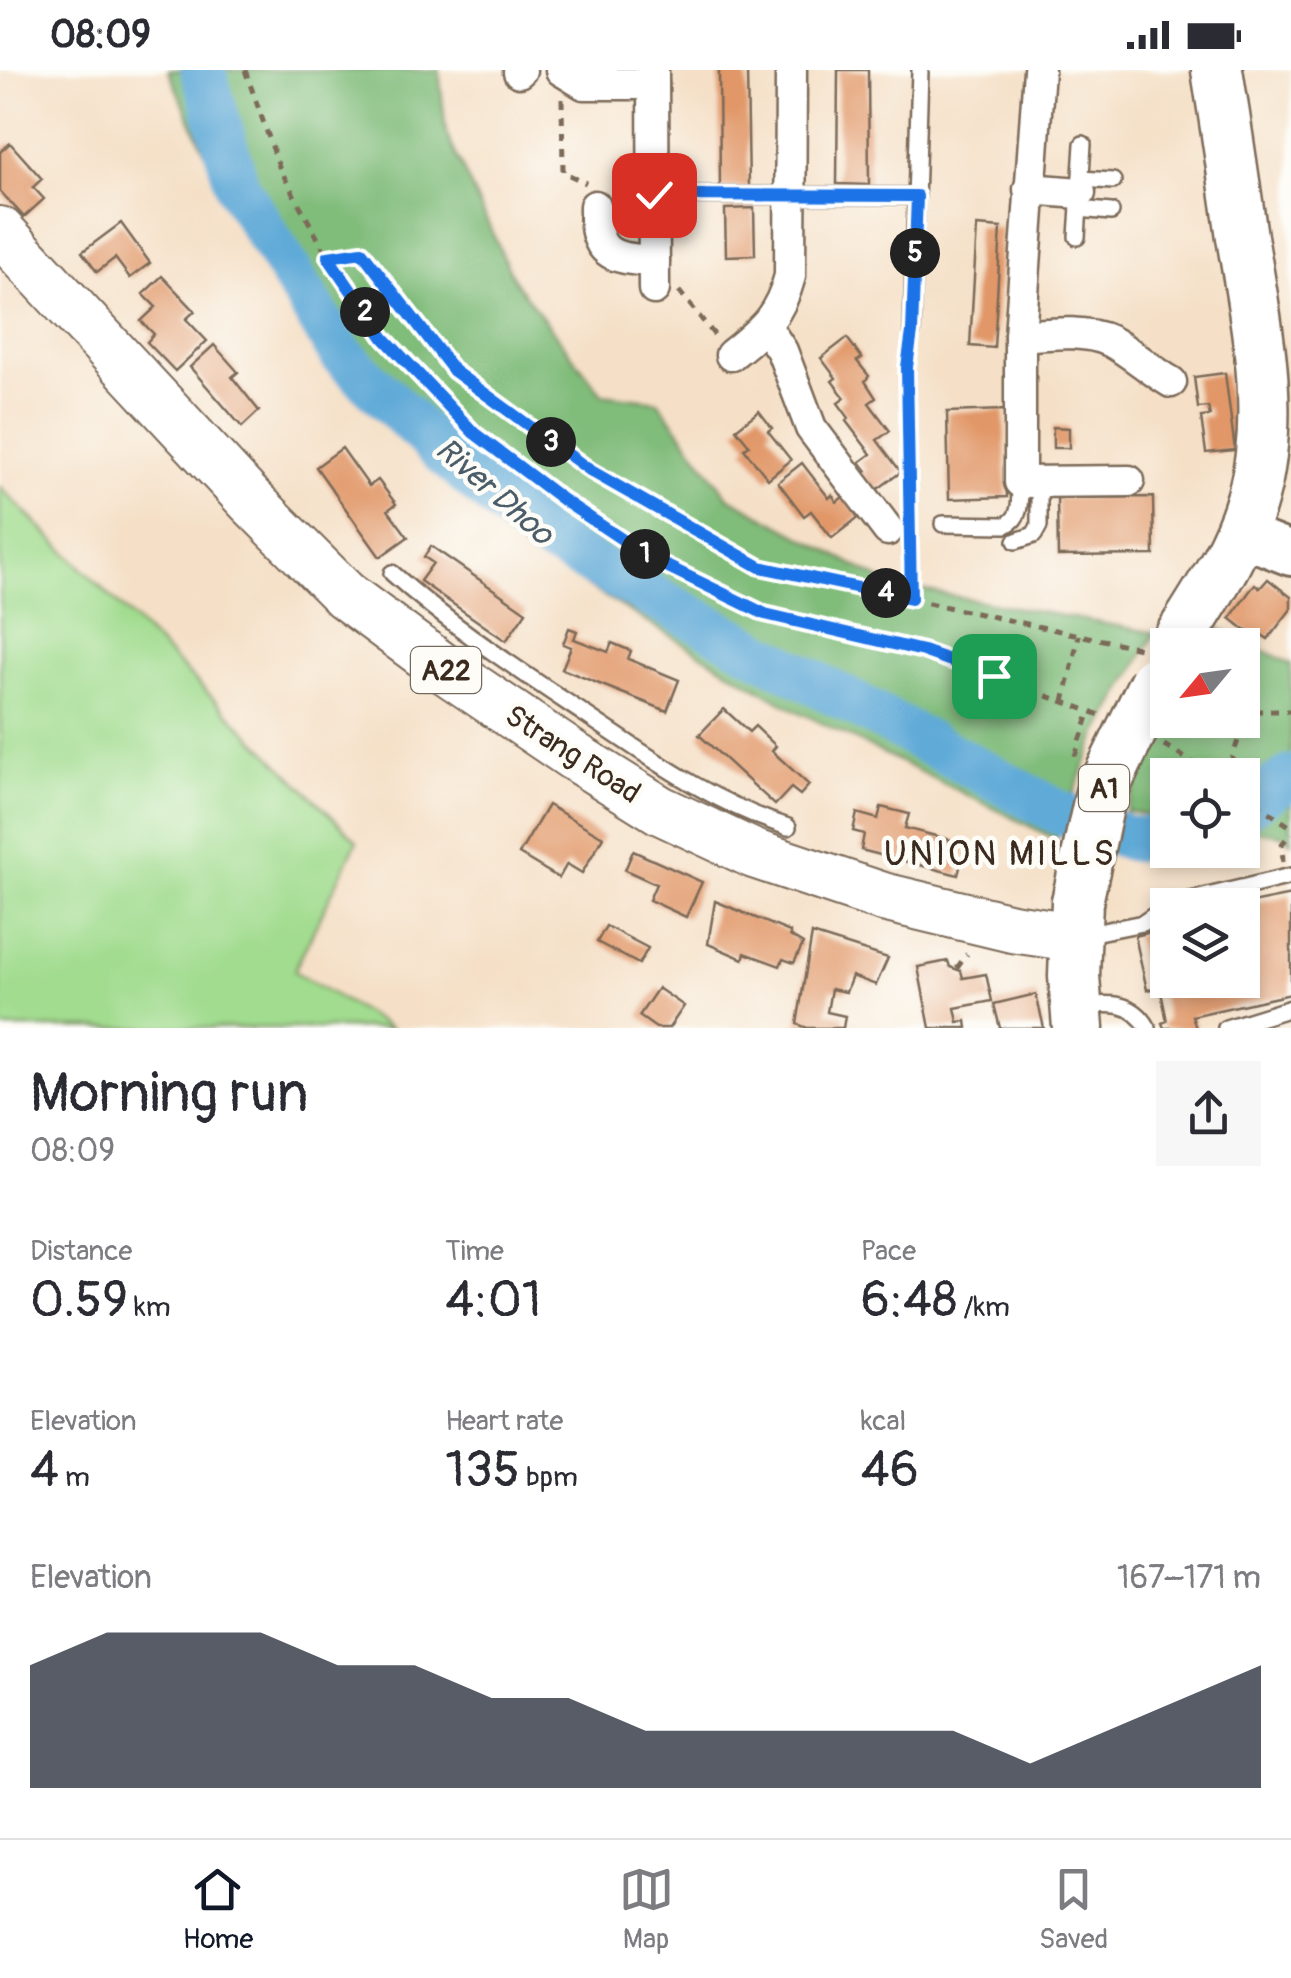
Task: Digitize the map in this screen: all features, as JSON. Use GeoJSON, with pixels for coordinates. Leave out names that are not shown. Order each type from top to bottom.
{"type":"FeatureCollection","features":[{"type":"Feature","properties":{"kind":"highway","name":"A1"},"geometry":{"type":"LineString","coordinates":[[1183,628],[1240,534],[1253,495],[1264,427],[1250,282],[1217,70]]}},
{"type":"Feature","properties":{"kind":"highway","name":"A1"},"geometry":{"type":"LineString","coordinates":[[1077,1017],[1076,920],[1102,793],[1150,688]]}},
{"type":"Feature","properties":{"kind":"main road","name":"Strang Road"},"geometry":{"type":"LineString","coordinates":[[0,230],[262,513],[346,595],[442,667],[603,751],[660,810],[754,854],[883,897],[1012,928],[1076,920]]}},
{"type":"Feature","properties":{"kind":"main road"},"geometry":{"type":"LineString","coordinates":[[1240,534],[1291,554]]}},
{"type":"Feature","properties":{"kind":"street"},"geometry":{"type":"LineString","coordinates":[[562,70],[584,84],[653,77],[654,275],[604,248],[594,232],[595,206]]}},
{"type":"Feature","properties":{"kind":"street"},"geometry":{"type":"LineString","coordinates":[[730,355],[766,326],[783,302],[790,276],[790,70]]}},
{"type":"Feature","properties":{"kind":"street"},"geometry":{"type":"LineString","coordinates":[[1039,70],[1020,336],[1019,392],[1029,482],[1129,481]]}},
{"type":"Feature","properties":{"kind":"street"},"geometry":{"type":"LineString","coordinates":[[1029,189],[1080,194]]}},
{"type":"Feature","properties":{"kind":"street"},"geometry":{"type":"LineString","coordinates":[[766,326],[782,351],[811,428],[903,531]]}},
{"type":"Feature","properties":{"kind":"street"},"geometry":{"type":"LineString","coordinates":[[1020,336],[1095,336],[1113,343],[1171,382]]}},
{"type":"Feature","properties":{"kind":"lane"},"geometry":{"type":"LineString","coordinates":[[912,332],[920,70]]}},
{"type":"Feature","properties":{"kind":"lane"},"geometry":{"type":"LineString","coordinates":[[1076,237],[1083,144]]}},
{"type":"Feature","properties":{"kind":"lane"},"geometry":{"type":"LineString","coordinates":[[1080,194],[1113,181]]}},
{"type":"Feature","properties":{"kind":"lane"},"geometry":{"type":"LineString","coordinates":[[1080,194],[1111,212]]}},
{"type":"Feature","properties":{"kind":"lane"},"geometry":{"type":"LineString","coordinates":[[654,195],[917,196]]}},
{"type":"Feature","properties":{"kind":"lane"},"geometry":{"type":"LineString","coordinates":[[943,524],[1006,525],[1019,514],[1029,482]]}},
{"type":"Feature","properties":{"kind":"lane"},"geometry":{"type":"LineString","coordinates":[[1016,541],[1034,535],[1039,526],[1029,482]]}},
{"type":"Feature","properties":{"kind":"lane"},"geometry":{"type":"LineString","coordinates":[[392,573],[603,751],[694,786],[746,814],[788,827]]}},
{"type":"Feature","properties":{"kind":"lane"},"geometry":{"type":"LineString","coordinates":[[1241,888],[1287,877]]}},
{"type":"Feature","properties":{"kind":"lane"},"geometry":{"type":"LineString","coordinates":[[1076,920],[1143,923],[1150,918]]}},
{"type":"Feature","properties":{"kind":"lane"},"geometry":{"type":"LineString","coordinates":[[1077,1017],[1111,1003],[1128,1007],[1148,1028]]}},
{"type":"Feature","properties":{"kind":"lane"},"geometry":{"type":"LineString","coordinates":[[1226,1028],[1291,1008]]}},
{"type":"Feature","properties":{"kind":"path"},"geometry":{"type":"LineString","coordinates":[[244,70],[280,169],[328,257],[384,338],[474,433],[563,500],[650,558],[765,614],[923,651],[1111,719]]}},
{"type":"Feature","properties":{"kind":"path"},"geometry":{"type":"LineString","coordinates":[[562,70],[562,172],[591,185],[605,197],[604,206],[595,206]]}},
{"type":"Feature","properties":{"kind":"path"},"geometry":{"type":"LineString","coordinates":[[328,257],[362,252],[454,371],[591,471],[760,567],[1079,635],[1150,655]]}},
{"type":"Feature","properties":{"kind":"path"},"geometry":{"type":"LineString","coordinates":[[654,275],[730,355]]}},
{"type":"Feature","properties":{"kind":"path"},"geometry":{"type":"LineString","coordinates":[[911,599],[903,531],[907,367],[912,332]]}},
{"type":"Feature","properties":{"kind":"path"},"geometry":{"type":"LineString","coordinates":[[1064,702],[1079,635]]}},
{"type":"Feature","properties":{"kind":"path"},"geometry":{"type":"LineString","coordinates":[[1260,711],[1291,711]]}},
{"type":"Feature","properties":{"kind":"path"},"geometry":{"type":"LineString","coordinates":[[1148,736],[1186,758]]}},
{"type":"Feature","properties":{"kind":"path"},"geometry":{"type":"LineString","coordinates":[[1260,806],[1291,830],[1282,844],[1287,877]]}},
{"type":"Feature","properties":{"kind":"path"},"geometry":{"type":"LineString","coordinates":[[957,968],[968,954]]}},
{"type":"Feature","properties":{"kind":"green space"},"geometry":{"type":"Polygon","coordinates":[[[168,70],[439,70],[446,133],[515,282],[602,394],[658,401],[728,497],[889,584],[1150,632],[1150,642],[1097,735],[1056,839],[793,709],[577,580],[370,400],[239,227],[168,70]]]}},
{"type":"Feature","properties":{"kind":"green space"},"geometry":{"type":"Polygon","coordinates":[[[0,487],[357,841],[294,971],[390,1028],[0,1028],[0,487]]]}},
{"type":"Feature","properties":{"kind":"green space"},"geometry":{"type":"Polygon","coordinates":[[[1260,649],[1291,664],[1291,842],[1282,835],[1260,832],[1260,758],[1150,758],[1150,815],[1126,811],[1156,738],[1260,738],[1260,649]]]}},
{"type":"Feature","properties":{"kind":"building"},"geometry":{"type":"Polygon","coordinates":[[[719,70],[747,70],[749,188],[720,189],[719,70]]]}},
{"type":"Feature","properties":{"kind":"building"},"geometry":{"type":"Polygon","coordinates":[[[838,70],[868,70],[869,185],[837,184],[838,70]]]}},
{"type":"Feature","properties":{"kind":"building"},"geometry":{"type":"Polygon","coordinates":[[[10,143],[42,179],[33,187],[44,199],[24,217],[0,191],[0,152],[10,143]]]}},
{"type":"Feature","properties":{"kind":"building"},"geometry":{"type":"Polygon","coordinates":[[[754,208],[755,255],[726,256],[725,209],[754,208]]]}},
{"type":"Feature","properties":{"kind":"building"},"geometry":{"type":"Polygon","coordinates":[[[121,223],[150,263],[130,278],[115,258],[97,272],[82,252],[121,223]]]}},
{"type":"Feature","properties":{"kind":"building"},"geometry":{"type":"Polygon","coordinates":[[[977,226],[1001,228],[994,348],[970,346],[977,226]]]}},
{"type":"Feature","properties":{"kind":"building"},"geometry":{"type":"Polygon","coordinates":[[[162,276],[195,311],[186,319],[207,341],[175,371],[147,342],[154,334],[141,321],[156,307],[143,294],[162,276]]]}},
{"type":"Feature","properties":{"kind":"building"},"geometry":{"type":"Polygon","coordinates":[[[847,338],[869,376],[865,381],[876,398],[869,403],[890,431],[877,440],[901,472],[875,491],[862,474],[867,471],[860,462],[871,454],[846,421],[849,418],[838,403],[845,398],[821,358],[847,338]]]}},
{"type":"Feature","properties":{"kind":"building"},"geometry":{"type":"Polygon","coordinates":[[[214,345],[238,372],[232,377],[259,411],[242,427],[190,367],[214,345]]]}},
{"type":"Feature","properties":{"kind":"building"},"geometry":{"type":"Polygon","coordinates":[[[1225,373],[1235,450],[1206,453],[1201,417],[1210,416],[1208,407],[1198,408],[1194,377],[1225,373]]]}},
{"type":"Feature","properties":{"kind":"building"},"geometry":{"type":"Polygon","coordinates":[[[1004,410],[1007,497],[949,499],[947,412],[1004,410]]]}},
{"type":"Feature","properties":{"kind":"building"},"geometry":{"type":"Polygon","coordinates":[[[759,411],[772,428],[768,431],[791,460],[768,479],[744,449],[749,445],[736,429],[759,411]]]}},
{"type":"Feature","properties":{"kind":"building"},"geometry":{"type":"Polygon","coordinates":[[[1053,427],[1069,428],[1069,448],[1053,448],[1053,427]]]}},
{"type":"Feature","properties":{"kind":"building"},"geometry":{"type":"Polygon","coordinates":[[[342,448],[369,486],[378,480],[396,504],[388,510],[408,537],[380,557],[316,467],[342,448]]]}},
{"type":"Feature","properties":{"kind":"building"},"geometry":{"type":"Polygon","coordinates":[[[802,463],[829,498],[832,495],[837,502],[844,496],[860,516],[832,538],[811,511],[804,516],[778,482],[802,463]]]}},
{"type":"Feature","properties":{"kind":"building"},"geometry":{"type":"Polygon","coordinates":[[[1153,497],[1154,555],[1058,556],[1057,498],[1153,497]]]}},
{"type":"Feature","properties":{"kind":"building"},"geometry":{"type":"Polygon","coordinates":[[[431,546],[526,612],[506,641],[420,581],[433,563],[424,557],[431,546]]]}},
{"type":"Feature","properties":{"kind":"building"},"geometry":{"type":"Polygon","coordinates":[[[1268,579],[1291,597],[1291,609],[1268,639],[1260,634],[1260,628],[1242,628],[1230,618],[1255,584],[1260,588],[1268,579]]]}},
{"type":"Feature","properties":{"kind":"building"},"geometry":{"type":"Polygon","coordinates":[[[569,628],[577,631],[574,639],[608,652],[612,643],[631,651],[628,659],[679,680],[667,711],[562,669],[571,647],[563,644],[569,628]]]}},
{"type":"Feature","properties":{"kind":"building"},"geometry":{"type":"Polygon","coordinates":[[[724,709],[749,732],[755,726],[776,746],[772,751],[809,785],[800,795],[791,788],[775,805],[699,735],[724,709]]]}},
{"type":"Feature","properties":{"kind":"building"},"geometry":{"type":"Polygon","coordinates":[[[548,805],[603,837],[582,873],[567,864],[559,878],[519,854],[548,805]]]}},
{"type":"Feature","properties":{"kind":"building"},"geometry":{"type":"Polygon","coordinates":[[[881,807],[909,814],[905,828],[966,844],[958,875],[861,850],[864,834],[853,831],[857,813],[878,819],[881,807]]]}},
{"type":"Feature","properties":{"kind":"building"},"geometry":{"type":"Polygon","coordinates":[[[633,851],[702,882],[686,917],[649,900],[656,884],[625,870],[633,851]]]}},
{"type":"Feature","properties":{"kind":"building"},"geometry":{"type":"Polygon","coordinates":[[[1291,895],[1291,994],[1192,1016],[1196,1028],[1164,1028],[1162,1023],[1167,1021],[1162,998],[1260,998],[1260,901],[1291,895]]]}},
{"type":"Feature","properties":{"kind":"building"},"geometry":{"type":"Polygon","coordinates":[[[715,901],[790,932],[803,944],[794,963],[783,959],[780,966],[745,953],[743,959],[708,944],[715,901]]]}},
{"type":"Feature","properties":{"kind":"building"},"geometry":{"type":"Polygon","coordinates":[[[606,926],[648,948],[639,964],[597,942],[606,926]]]}},
{"type":"Feature","properties":{"kind":"building"},"geometry":{"type":"Polygon","coordinates":[[[1150,932],[1150,989],[1147,990],[1135,936],[1150,932]]]}},
{"type":"Feature","properties":{"kind":"building"},"geometry":{"type":"Polygon","coordinates":[[[812,934],[888,958],[876,985],[852,976],[846,992],[831,989],[827,1012],[845,1016],[843,1028],[807,1028],[797,1024],[812,934]]]}},
{"type":"Feature","properties":{"kind":"building"},"geometry":{"type":"Polygon","coordinates":[[[948,961],[950,967],[961,971],[963,978],[986,974],[992,1001],[955,1008],[958,1022],[966,1021],[967,1028],[930,1028],[918,967],[948,961]]]}},
{"type":"Feature","properties":{"kind":"building"},"geometry":{"type":"Polygon","coordinates":[[[658,988],[684,1006],[669,1028],[656,1028],[639,1016],[658,988]]]}},
{"type":"Feature","properties":{"kind":"building"},"geometry":{"type":"Polygon","coordinates":[[[1036,994],[1044,1028],[1000,1028],[994,1004],[1036,994]]]}},
{"type":"Feature","properties":{"kind":"waterway","name":"River Dhoo"},"geometry":{"type":"LineString","coordinates":[[203,70],[238,188],[341,354],[446,456],[543,538],[1058,812],[1131,839],[1150,838]]}},
{"type":"Feature","properties":{"kind":"waterway","name":"River Dhoo"},"geometry":{"type":"LineString","coordinates":[[1260,797],[1291,777]]}},
{"type":"Feature","properties":{"kind":"district","name":"UNION MILLS"},"geometry":{"type":"Point","coordinates":[1000,853]}},
{"type":"Feature","properties":{"kind":"route"},"geometry":{"type":"LineString","coordinates":[[654,195],[917,196],[907,367],[911,599],[760,567],[591,471],[454,371],[362,252],[328,257],[384,338],[474,433],[563,500],[650,558],[765,614],[923,651],[994,676]]}}]}
